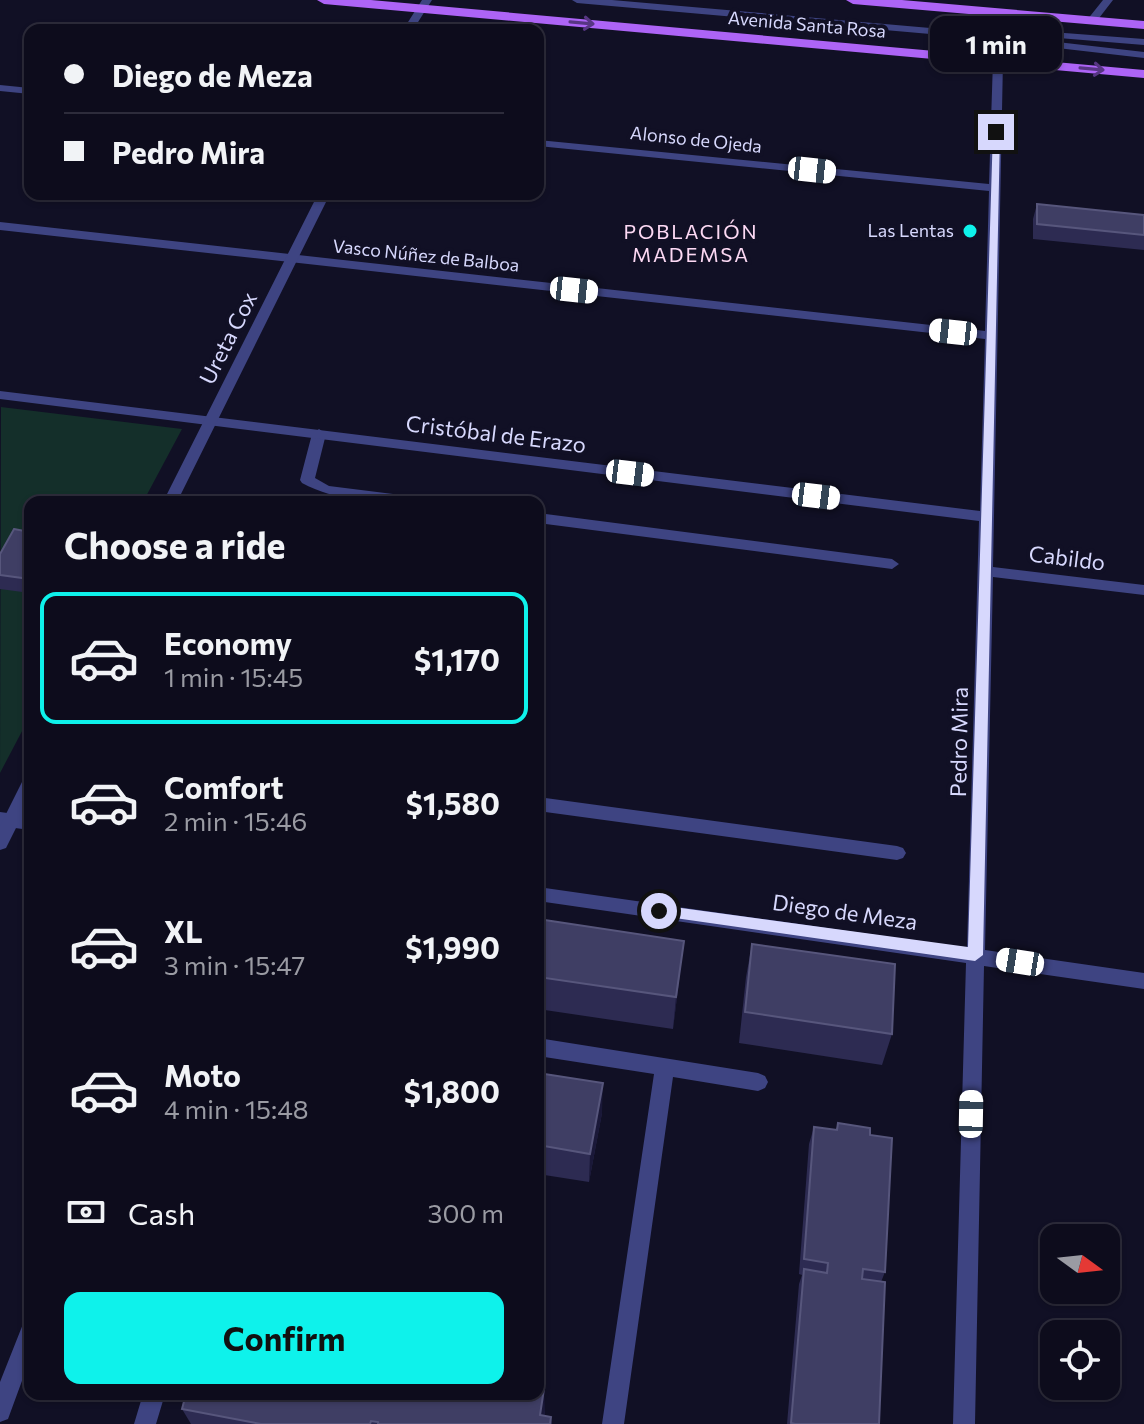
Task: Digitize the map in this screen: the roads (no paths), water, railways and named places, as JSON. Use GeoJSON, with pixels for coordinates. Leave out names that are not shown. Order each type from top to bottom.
{"type":"FeatureCollection","features":[{"type":"Feature","properties":{"kind":"main road","name":"Avenida Santa Rosa"},"geometry":{"type":"LineString","coordinates":[[324,0],[424,4],[1144,74]]}},
{"type":"Feature","properties":{"kind":"main road","name":"Avenida Santa Rosa"},"geometry":{"type":"LineString","coordinates":[[853,0],[1144,25]]}},
{"type":"Feature","properties":{"kind":"street"},"geometry":{"type":"LineString","coordinates":[[577,0],[953,33],[1144,55]]}},
{"type":"Feature","properties":{"kind":"street"},"geometry":{"type":"LineString","coordinates":[[1092,20],[1108,0]]}},
{"type":"Feature","properties":{"kind":"street"},"geometry":{"type":"LineString","coordinates":[[412,24],[424,4]]}},
{"type":"Feature","properties":{"kind":"street"},"geometry":{"type":"LineString","coordinates":[[953,33],[1052,35],[1144,42]]}},
{"type":"Feature","properties":{"kind":"street","name":"Pedro Mira"},"geometry":{"type":"LineString","coordinates":[[964,1424],[998,60]]}},
{"type":"Feature","properties":{"kind":"street"},"geometry":{"type":"LineString","coordinates":[[0,88],[24,90]]}},
{"type":"Feature","properties":{"kind":"street","name":"Alonso de Ojeda"},"geometry":{"type":"LineString","coordinates":[[544,144],[994,188]]}},
{"type":"Feature","properties":{"kind":"street","name":"Ureta Cox"},"geometry":{"type":"LineString","coordinates":[[173,496],[321,200]]}},
{"type":"Feature","properties":{"kind":"street","name":"Vasco Núñez de Balboa"},"geometry":{"type":"LineString","coordinates":[[0,226],[991,336]]}},
{"type":"Feature","properties":{"kind":"street","name":"Cristóbal de Erazo"},"geometry":{"type":"LineString","coordinates":[[0,395],[986,517]]}},
{"type":"Feature","properties":{"kind":"street"},"geometry":{"type":"LineString","coordinates":[[319,434],[307,480],[326,490],[372,496]]}},
{"type":"Feature","properties":{"kind":"street"},"geometry":{"type":"LineString","coordinates":[[544,519],[892,564]]}},
{"type":"Feature","properties":{"kind":"street","name":"Cabildo"},"geometry":{"type":"LineString","coordinates":[[985,571],[1144,590]]}},
{"type":"Feature","properties":{"kind":"street"},"geometry":{"type":"LineString","coordinates":[[0,843],[6,819],[24,792]]}},
{"type":"Feature","properties":{"kind":"street"},"geometry":{"type":"LineString","coordinates":[[544,805],[897,853]]}},
{"type":"Feature","properties":{"kind":"street","name":"Diego de Meza"},"geometry":{"type":"LineString","coordinates":[[544,895],[1144,981]]}},
{"type":"Feature","properties":{"kind":"street"},"geometry":{"type":"LineString","coordinates":[[544,1048],[758,1082]]}},
{"type":"Feature","properties":{"kind":"street"},"geometry":{"type":"LineString","coordinates":[[613,1424],[665,1067]]}},
{"type":"Feature","properties":{"kind":"street"},"geometry":{"type":"LineString","coordinates":[[0,1411],[24,1347]]}},
{"type":"Feature","properties":{"kind":"street"},"geometry":{"type":"LineString","coordinates":[[145,1424],[152,1400]]}},
{"type":"Feature","properties":{"kind":"place","name":"Las Lentas"},"geometry":{"type":"Point","coordinates":[970,231]}},
{"type":"Feature","properties":{"kind":"district","name":"POBLACIÓN MADEMSA"},"geometry":{"type":"Point","coordinates":[691,244]}}]}
